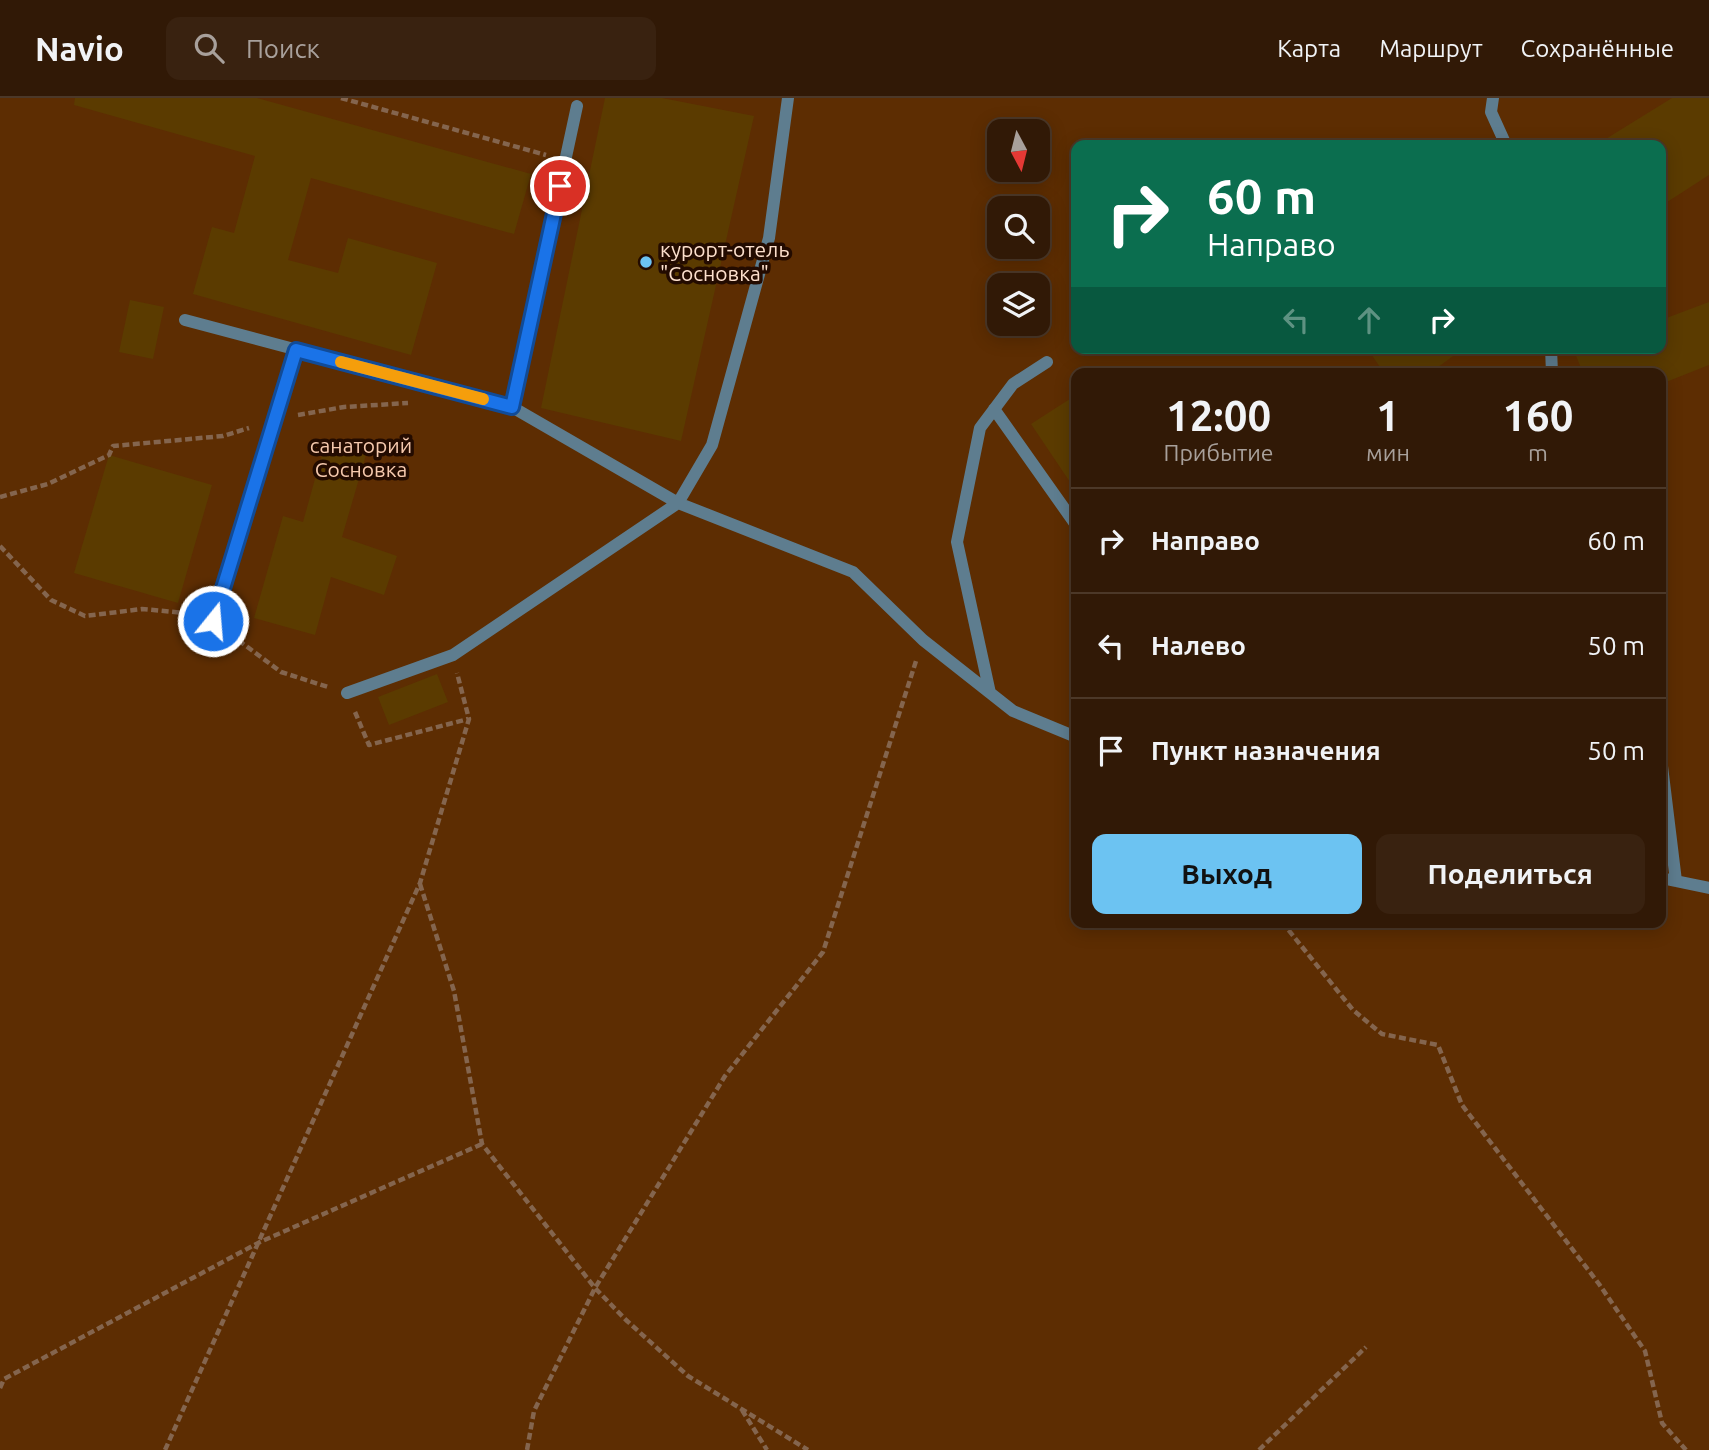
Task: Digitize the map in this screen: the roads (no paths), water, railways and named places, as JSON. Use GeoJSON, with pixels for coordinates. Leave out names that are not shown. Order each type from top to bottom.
{"type":"FeatureCollection","features":[{"type":"Feature","properties":{"kind":"lane"},"geometry":{"type":"LineString","coordinates":[[347,693],[453,655],[678,503],[712,445],[769,238],[788,98]]}},
{"type":"Feature","properties":{"kind":"lane"},"geometry":{"type":"LineString","coordinates":[[1493,98],[1491,112],[1504,140]]}},
{"type":"Feature","properties":{"kind":"lane"},"geometry":{"type":"LineString","coordinates":[[512,407],[577,106]]}},
{"type":"Feature","properties":{"kind":"lane"},"geometry":{"type":"LineString","coordinates":[[185,320],[512,407],[678,503],[853,572],[923,640],[1013,711],[1071,735]]}},
{"type":"Feature","properties":{"kind":"lane"},"geometry":{"type":"LineString","coordinates":[[213,621],[296,350]]}},
{"type":"Feature","properties":{"kind":"lane"},"geometry":{"type":"LineString","coordinates":[[990,693],[957,542],[980,428],[1013,384],[1047,362]]}},
{"type":"Feature","properties":{"kind":"lane"},"geometry":{"type":"LineString","coordinates":[[994,409],[1071,518]]}},
{"type":"Feature","properties":{"kind":"lane"},"geometry":{"type":"LineString","coordinates":[[1666,799],[1676,881]]}},
{"type":"Feature","properties":{"kind":"lane"},"geometry":{"type":"LineString","coordinates":[[1666,879],[1709,888]]}},
{"type":"Feature","properties":{"kind":"place","name":"курорт-отель \"Сосновка\""},"geometry":{"type":"Point","coordinates":[646,262]}},
{"type":"Feature","properties":{"kind":"park label","name":"санаторий Сосновка"},"geometry":{"type":"Point","coordinates":[361,458]}}]}
